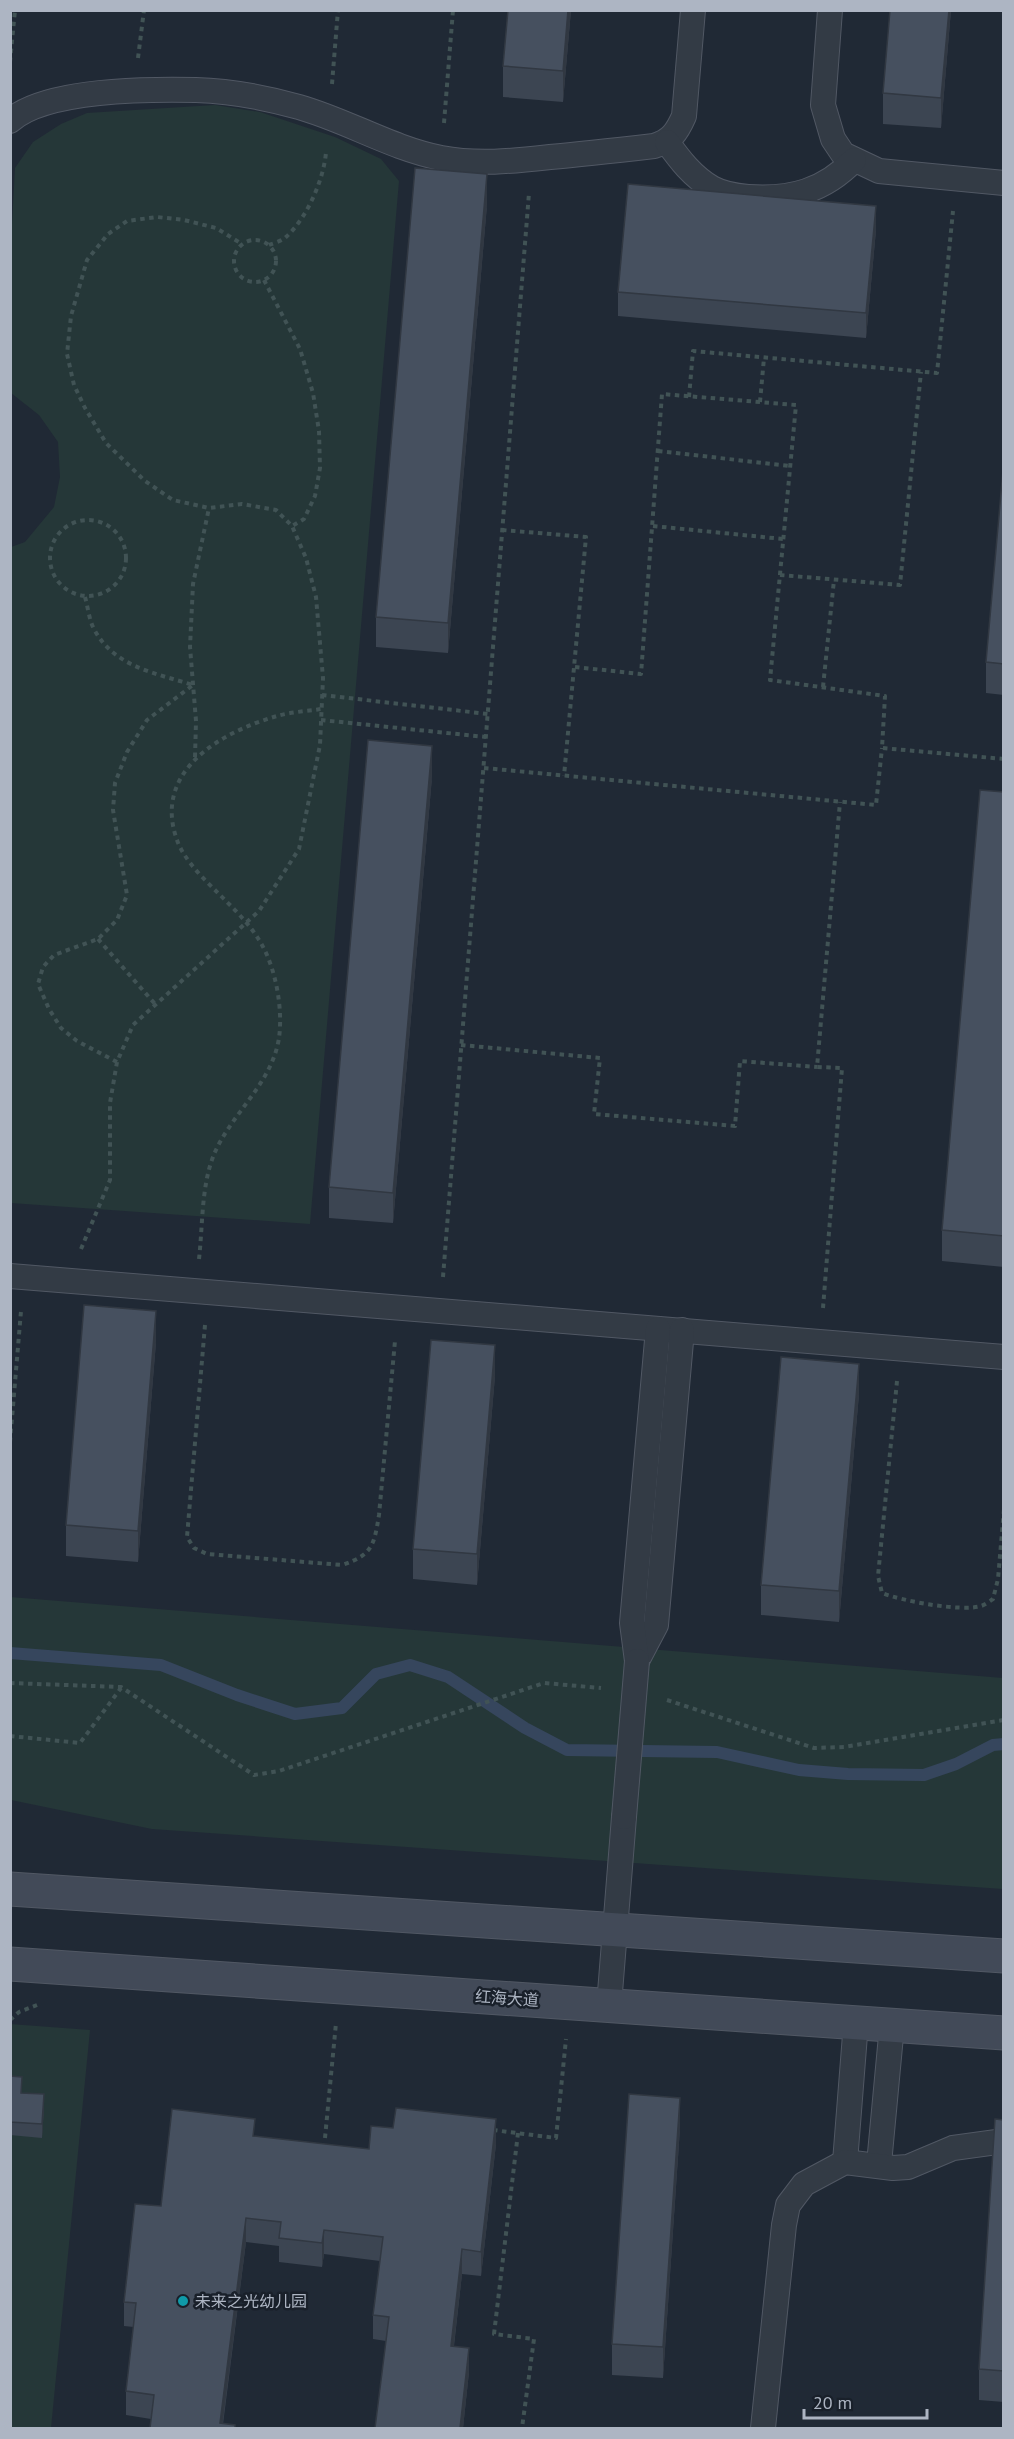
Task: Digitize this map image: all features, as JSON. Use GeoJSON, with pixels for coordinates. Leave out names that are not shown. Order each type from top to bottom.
{"type":"FeatureCollection","features":[{"type":"Feature","properties":{"kind":"main road"},"geometry":{"type":"LineString","coordinates":[[10,1889],[1004,1956]]}},
{"type":"Feature","properties":{"kind":"main road","name":"红海大道"},"geometry":{"type":"LineString","coordinates":[[10,1964],[1004,2033]]}},
{"type":"Feature","properties":{"kind":"lane"},"geometry":{"type":"LineString","coordinates":[[10,121],[17,114],[44,102],[94,94],[198,90],[252,96],[300,108],[351,125],[391,144],[441,158],[486,164],[654,146],[667,142],[677,132],[684,116],[693,10]]}},
{"type":"Feature","properties":{"kind":"lane"},"geometry":{"type":"LineString","coordinates":[[830,10],[823,105],[833,139],[843,154],[879,171],[1004,183]]}},
{"type":"Feature","properties":{"kind":"lane"},"geometry":{"type":"LineString","coordinates":[[667,142],[689,172],[714,189],[734,196],[767,198],[792,195],[819,187],[839,175],[854,160]]}},
{"type":"Feature","properties":{"kind":"lane"},"geometry":{"type":"LineString","coordinates":[[17,1276],[1004,1357]]}},
{"type":"Feature","properties":{"kind":"lane"},"geometry":{"type":"LineString","coordinates":[[609,2005],[637,1661],[632,1623],[658,1329]]}},
{"type":"Feature","properties":{"kind":"lane"},"geometry":{"type":"LineString","coordinates":[[637,1661],[656,1625],[682,1330]]}},
{"type":"Feature","properties":{"kind":"lane"},"geometry":{"type":"LineString","coordinates":[[845,2162],[856,2022]]}},
{"type":"Feature","properties":{"kind":"lane"},"geometry":{"type":"LineString","coordinates":[[879,2164],[892,2025]]}},
{"type":"Feature","properties":{"kind":"lane"},"geometry":{"type":"LineString","coordinates":[[763,2428],[788,2205],[804,2184],[845,2162],[879,2164],[893,2168],[908,2167],[953,2148],[1004,2141]]}},
{"type":"Feature","properties":{"kind":"path"},"geometry":{"type":"LineString","coordinates":[[10,62],[15,10]]}},
{"type":"Feature","properties":{"kind":"path"},"geometry":{"type":"LineString","coordinates":[[134,91],[144,10]]}},
{"type":"Feature","properties":{"kind":"path"},"geometry":{"type":"LineString","coordinates":[[441,158],[453,10]]}},
{"type":"Feature","properties":{"kind":"path"},"geometry":{"type":"LineString","coordinates":[[440,1311],[532,159]]}},
{"type":"Feature","properties":{"kind":"path"},"geometry":{"type":"LineString","coordinates":[[689,396],[693,351],[937,373],[957,178]]}},
{"type":"Feature","properties":{"kind":"path"},"geometry":{"type":"LineString","coordinates":[[67,1281],[111,1180],[110,1103],[117,1062],[133,1025],[259,911],[299,849],[320,745],[323,678],[316,597],[306,558],[292,526],[276,510],[242,504],[209,508],[173,500],[145,481],[106,443],[74,384],[67,354],[71,315],[87,260],[108,234],[127,221],[157,217],[184,220],[216,228],[242,244]]}},
{"type":"Feature","properties":{"kind":"path"},"geometry":{"type":"LineString","coordinates":[[255,240],[268,245],[273,250],[274,270],[264,280],[258,282],[244,280],[235,270],[234,255],[242,244],[255,240]]}},
{"type":"Feature","properties":{"kind":"path"},"geometry":{"type":"LineString","coordinates":[[264,280],[300,349],[314,393],[319,431],[320,468],[315,496],[304,519],[292,526]]}},
{"type":"Feature","properties":{"kind":"path"},"geometry":{"type":"LineString","coordinates":[[760,402],[764,358]]}},
{"type":"Feature","properties":{"kind":"path"},"geometry":{"type":"LineString","coordinates":[[780,575],[900,585],[921,372]]}},
{"type":"Feature","properties":{"kind":"path"},"geometry":{"type":"LineString","coordinates":[[483,768],[876,805],[885,696],[770,680],[796,405],[662,394],[641,674],[575,667]]}},
{"type":"Feature","properties":{"kind":"path"},"geometry":{"type":"LineString","coordinates":[[658,451],[790,466]]}},
{"type":"Feature","properties":{"kind":"path"},"geometry":{"type":"LineString","coordinates":[[195,757],[196,721],[190,647],[193,584],[209,508]]}},
{"type":"Feature","properties":{"kind":"path"},"geometry":{"type":"LineString","coordinates":[[87,520],[110,527],[119,536],[126,559],[124,571],[118,582],[98,596],[85,597],[74,594],[58,582],[50,564],[55,539],[75,522],[87,520]]}},
{"type":"Feature","properties":{"kind":"path"},"geometry":{"type":"LineString","coordinates":[[652,526],[783,539]]}},
{"type":"Feature","properties":{"kind":"path"},"geometry":{"type":"LineString","coordinates":[[502,530],[586,537],[564,776]]}},
{"type":"Feature","properties":{"kind":"path"},"geometry":{"type":"LineString","coordinates":[[823,687],[834,580]]}},
{"type":"Feature","properties":{"kind":"path"},"geometry":{"type":"LineString","coordinates":[[85,597],[93,627],[111,654],[139,668],[193,685]]}},
{"type":"Feature","properties":{"kind":"path"},"geometry":{"type":"LineString","coordinates":[[117,1062],[77,1041],[61,1028],[49,1009],[38,984],[43,967],[54,955],[98,939],[117,920],[127,895],[113,810],[115,783],[127,752],[147,720],[193,685]]}},
{"type":"Feature","properties":{"kind":"path"},"geometry":{"type":"LineString","coordinates":[[322,694],[488,714]]}},
{"type":"Feature","properties":{"kind":"path"},"geometry":{"type":"LineString","coordinates":[[321,709],[278,716],[241,729],[195,757],[175,786],[172,814],[177,840],[195,869],[246,922],[262,945],[273,972],[279,1005],[279,1038],[259,1086],[235,1118],[216,1151],[209,1170],[187,1537],[194,1548],[207,1554],[342,1565],[360,1560],[369,1551],[375,1536],[399,1308]]}},
{"type":"Feature","properties":{"kind":"path"},"geometry":{"type":"LineString","coordinates":[[321,720],[486,737]]}},
{"type":"Feature","properties":{"kind":"path"},"geometry":{"type":"LineString","coordinates":[[882,748],[1004,759]]}},
{"type":"Feature","properties":{"kind":"path"},"geometry":{"type":"LineString","coordinates":[[817,1067],[840,801]]}},
{"type":"Feature","properties":{"kind":"path"},"geometry":{"type":"LineString","coordinates":[[98,939],[155,1004]]}},
{"type":"Feature","properties":{"kind":"path"},"geometry":{"type":"LineString","coordinates":[[461,1045],[600,1058],[594,1114],[735,1126],[740,1061],[843,1068],[820,1342]]}},
{"type":"Feature","properties":{"kind":"path"},"geometry":{"type":"LineString","coordinates":[[10,1442],[17,1276]]}},
{"type":"Feature","properties":{"kind":"path"},"geometry":{"type":"LineString","coordinates":[[900,1349],[878,1576],[882,1593],[901,1600],[963,1607],[982,1606],[993,1599],[998,1579],[1004,1509]]}},
{"type":"Feature","properties":{"kind":"path"},"geometry":{"type":"LineString","coordinates":[[10,1683],[121,1687],[254,1775],[279,1771],[399,1733],[544,1683],[604,1688]]}},
{"type":"Feature","properties":{"kind":"path"},"geometry":{"type":"LineString","coordinates":[[10,1736],[80,1743],[121,1687]]}},
{"type":"Feature","properties":{"kind":"path"},"geometry":{"type":"LineString","coordinates":[[657,1698],[814,1748],[844,1747],[1004,1720]]}},
{"type":"Feature","properties":{"kind":"path"},"geometry":{"type":"LineString","coordinates":[[325,2138],[339,1987]]}},
{"type":"Feature","properties":{"kind":"path"},"geometry":{"type":"LineString","coordinates":[[484,2129],[556,2138],[569,2002]]}},
{"type":"Feature","properties":{"kind":"path"},"geometry":{"type":"LineString","coordinates":[[518,2133],[494,2334],[534,2339],[522,2428]]}},
{"type":"Feature","properties":{"kind":"shaded area"},"geometry":{"type":"Polygon","coordinates":[[[215,105],[260,112],[335,137],[381,159],[399,181],[310,1224],[11,1203],[11,547],[25,542],[54,507],[60,477],[58,442],[39,415],[11,393],[10,261],[15,168],[33,142],[61,124],[87,113],[215,105]]]}},
{"type":"Feature","properties":{"kind":"shaded area"},"geometry":{"type":"Polygon","coordinates":[[[10,1597],[1003,1678],[1003,1889],[152,1829],[11,1800],[10,1597]]]}},
{"type":"Feature","properties":{"kind":"shaded area"},"geometry":{"type":"Polygon","coordinates":[[[10,2024],[90,2030],[51,2428],[11,2428],[10,2024]]]}},
{"type":"Feature","properties":{"kind":"building"},"geometry":{"type":"Polygon","coordinates":[[[508,10],[568,10],[563,71],[503,66],[508,10]]]}},
{"type":"Feature","properties":{"kind":"building"},"geometry":{"type":"Polygon","coordinates":[[[890,10],[949,10],[941,98],[883,93],[890,10]]]}},
{"type":"Feature","properties":{"kind":"building"},"geometry":{"type":"Polygon","coordinates":[[[415,168],[487,174],[448,623],[376,617],[415,168]]]}},
{"type":"Feature","properties":{"kind":"building"},"geometry":{"type":"Polygon","coordinates":[[[628,184],[876,206],[866,313],[618,292],[628,184]]]}},
{"type":"Feature","properties":{"kind":"building"},"geometry":{"type":"Polygon","coordinates":[[[1004,459],[1004,664],[986,662],[1004,459]]]}},
{"type":"Feature","properties":{"kind":"building"},"geometry":{"type":"Polygon","coordinates":[[[368,740],[432,746],[393,1193],[329,1187],[368,740]]]}},
{"type":"Feature","properties":{"kind":"building"},"geometry":{"type":"Polygon","coordinates":[[[980,790],[1004,792],[1004,1236],[942,1230],[980,790]]]}},
{"type":"Feature","properties":{"kind":"building"},"geometry":{"type":"Polygon","coordinates":[[[84,1305],[156,1311],[138,1531],[66,1525],[84,1305]]]}},
{"type":"Feature","properties":{"kind":"building"},"geometry":{"type":"Polygon","coordinates":[[[431,1340],[495,1345],[477,1554],[413,1549],[431,1340]]]}},
{"type":"Feature","properties":{"kind":"building"},"geometry":{"type":"Polygon","coordinates":[[[781,1357],[859,1364],[839,1591],[761,1585],[781,1357]]]}},
{"type":"Feature","properties":{"kind":"building"},"geometry":{"type":"Polygon","coordinates":[[[10,2076],[22,2077],[21,2093],[44,2094],[42,2124],[10,2122],[10,2076]]]}},
{"type":"Feature","properties":{"kind":"building"},"geometry":{"type":"Polygon","coordinates":[[[629,2094],[680,2098],[663,2347],[612,2344],[629,2094]]]}},
{"type":"Feature","properties":{"kind":"building","name":"未来之光幼儿园"},"geometry":{"type":"Polygon","coordinates":[[[396,2108],[496,2119],[481,2252],[462,2249],[451,2346],[469,2348],[460,2428],[375,2428],[389,2317],[373,2315],[383,2237],[324,2230],[322,2243],[279,2238],[281,2222],[246,2218],[220,2423],[235,2425],[235,2428],[150,2428],[154,2395],[126,2391],[136,2303],[124,2302],[135,2204],[161,2206],[172,2109],[255,2119],[253,2136],[369,2149],[371,2126],[393,2128],[396,2108]]]}},
{"type":"Feature","properties":{"kind":"building"},"geometry":{"type":"Polygon","coordinates":[[[995,2119],[1004,2120],[1004,2371],[979,2369],[995,2119]]]}},
{"type":"Feature","properties":{"kind":"waterway"},"geometry":{"type":"LineString","coordinates":[[10,1653],[161,1665],[237,1695],[295,1714],[342,1708],[376,1674],[410,1665],[448,1677],[525,1728],[567,1750],[717,1752],[799,1770],[848,1774],[924,1775],[956,1764],[993,1745],[1004,1744]]}},
{"type":"Feature","properties":{"kind":"place","name":"未来之光幼儿园"},"geometry":{"type":"Point","coordinates":[183,2301]}}]}
